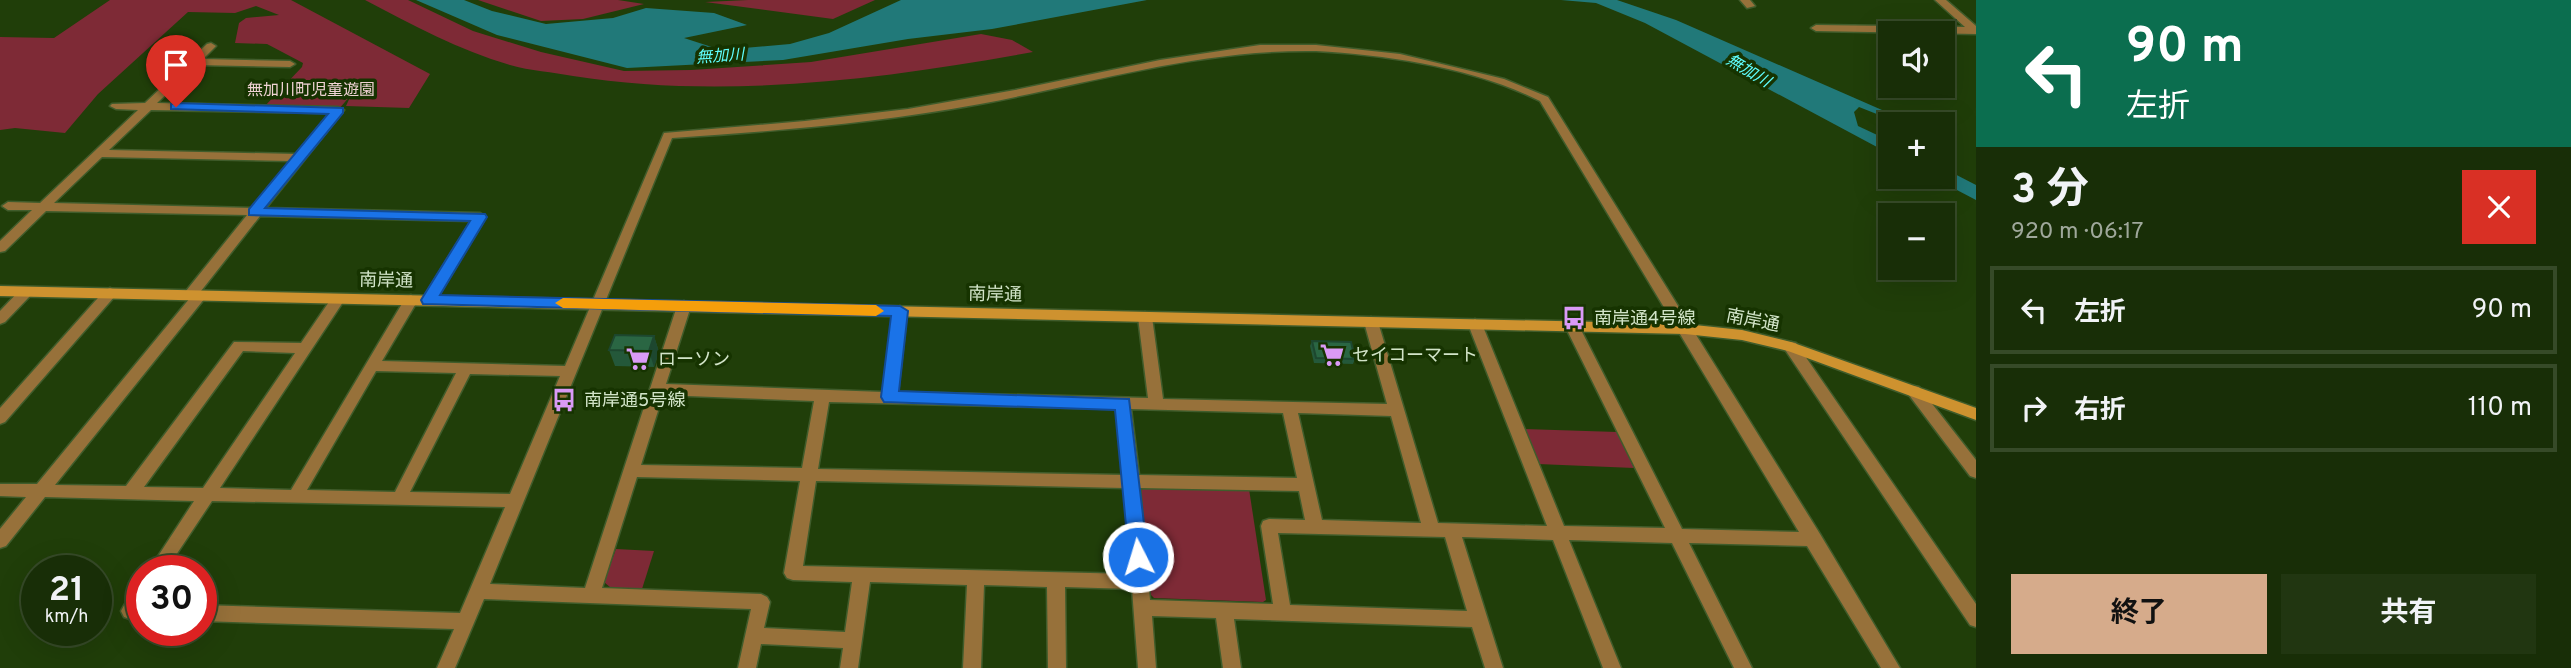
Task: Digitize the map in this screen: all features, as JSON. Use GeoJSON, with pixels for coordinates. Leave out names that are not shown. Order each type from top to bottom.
{"type":"FeatureCollection","features":[{"type":"Feature","properties":{"kind":"main road","name":"南岸通"},"geometry":{"type":"LineString","coordinates":[[0,291],[1685,329],[1742,335],[1791,347],[1976,414]]}},
{"type":"Feature","properties":{"kind":"street"},"geometry":{"type":"LineString","coordinates":[[1940,0],[1976,30]]}},
{"type":"Feature","properties":{"kind":"street"},"geometry":{"type":"LineString","coordinates":[[1956,14],[1976,14]]}},
{"type":"Feature","properties":{"kind":"street"},"geometry":{"type":"LineString","coordinates":[[1816,28],[1976,30]]}},
{"type":"Feature","properties":{"kind":"street"},"geometry":{"type":"LineString","coordinates":[[0,248],[211,46]]}},
{"type":"Feature","properties":{"kind":"street"},"geometry":{"type":"LineString","coordinates":[[446,668],[668,135],[846,121],[944,107],[1234,51],[1289,49],[1332,50],[1430,62],[1526,89],[1544,99],[1891,668]]}},
{"type":"Feature","properties":{"kind":"street"},"geometry":{"type":"LineString","coordinates":[[195,62],[290,64]]}},
{"type":"Feature","properties":{"kind":"street"},"geometry":{"type":"LineString","coordinates":[[0,541],[195,295],[254,212],[338,110],[116,106]]}},
{"type":"Feature","properties":{"kind":"street"},"geometry":{"type":"LineString","coordinates":[[100,153],[298,158]]}},
{"type":"Feature","properties":{"kind":"street"},"geometry":{"type":"LineString","coordinates":[[8,206],[480,217],[429,300]]}},
{"type":"Feature","properties":{"kind":"street"},"geometry":{"type":"LineString","coordinates":[[0,319],[26,292]]}},
{"type":"Feature","properties":{"kind":"street"},"geometry":{"type":"LineString","coordinates":[[0,418],[110,293]]}},
{"type":"Feature","properties":{"kind":"street"},"geometry":{"type":"LineString","coordinates":[[167,555],[338,299]]}},
{"type":"Feature","properties":{"kind":"street"},"geometry":{"type":"LineString","coordinates":[[295,497],[411,300]]}},
{"type":"Feature","properties":{"kind":"street"},"geometry":{"type":"LineString","coordinates":[[592,593],[684,306]]}},
{"type":"Feature","properties":{"kind":"street"},"geometry":{"type":"LineString","coordinates":[[890,397],[900,311]]}},
{"type":"Feature","properties":{"kind":"street"},"geometry":{"type":"LineString","coordinates":[[1145,317],[1156,404]]}},
{"type":"Feature","properties":{"kind":"street"},"geometry":{"type":"LineString","coordinates":[[1371,322],[1431,529]]}},
{"type":"Feature","properties":{"kind":"street"},"geometry":{"type":"LineString","coordinates":[[1475,324],[1612,668]]}},
{"type":"Feature","properties":{"kind":"street"},"geometry":{"type":"LineString","coordinates":[[1572,326],[1743,668]]}},
{"type":"Feature","properties":{"kind":"street"},"geometry":{"type":"LineString","coordinates":[[130,493],[239,346],[306,348]]}},
{"type":"Feature","properties":{"kind":"street"},"geometry":{"type":"LineString","coordinates":[[1791,347],[1976,619]]}},
{"type":"Feature","properties":{"kind":"street"},"geometry":{"type":"LineString","coordinates":[[372,366],[569,371]]}},
{"type":"Feature","properties":{"kind":"street"},"geometry":{"type":"LineString","coordinates":[[399,499],[466,368]]}},
{"type":"Feature","properties":{"kind":"street"},"geometry":{"type":"LineString","coordinates":[[657,389],[822,396],[1397,410]]}},
{"type":"Feature","properties":{"kind":"street"},"geometry":{"type":"LineString","coordinates":[[1914,391],[1976,472]]}},
{"type":"Feature","properties":{"kind":"street"},"geometry":{"type":"LineString","coordinates":[[822,396],[793,573],[1140,582]]}},
{"type":"Feature","properties":{"kind":"street"},"geometry":{"type":"LineString","coordinates":[[1123,404],[1147,668]]}},
{"type":"Feature","properties":{"kind":"street"},"geometry":{"type":"LineString","coordinates":[[1289,408],[1315,526]]}},
{"type":"Feature","properties":{"kind":"street"},"geometry":{"type":"LineString","coordinates":[[630,471],[807,477],[1306,485]]}},
{"type":"Feature","properties":{"kind":"street"},"geometry":{"type":"LineString","coordinates":[[0,490],[515,501]]}},
{"type":"Feature","properties":{"kind":"street"},"geometry":{"type":"LineString","coordinates":[[1283,613],[1269,526],[1814,539]]}},
{"type":"Feature","properties":{"kind":"street"},"geometry":{"type":"LineString","coordinates":[[1451,530],[1494,668]]}},
{"type":"Feature","properties":{"kind":"street"},"geometry":{"type":"LineString","coordinates":[[849,668],[862,575]]}},
{"type":"Feature","properties":{"kind":"street"},"geometry":{"type":"LineString","coordinates":[[972,668],[976,578]]}},
{"type":"Feature","properties":{"kind":"street"},"geometry":{"type":"LineString","coordinates":[[1056,581],[1057,668]]}},
{"type":"Feature","properties":{"kind":"street"},"geometry":{"type":"LineString","coordinates":[[478,591],[592,593],[761,602],[747,668]]}},
{"type":"Feature","properties":{"kind":"street"},"geometry":{"type":"LineString","coordinates":[[1143,608],[1479,619]]}},
{"type":"Feature","properties":{"kind":"street"},"geometry":{"type":"LineString","coordinates":[[1224,611],[1232,668]]}},
{"type":"Feature","properties":{"kind":"street"},"geometry":{"type":"LineString","coordinates":[[217,613],[465,621]]}},
{"type":"Feature","properties":{"kind":"street"},"geometry":{"type":"LineString","coordinates":[[754,636],[852,640]]}},
{"type":"Feature","properties":{"kind":"green space","name":"無加川町児童遊園"},"geometry":{"type":"Polygon","coordinates":[[[110,0],[291,0],[430,74],[409,108],[346,106],[351,95],[338,110],[263,108],[303,63],[267,44],[235,43],[239,23],[246,18],[279,15],[256,6],[235,13],[188,12],[98,94],[65,133],[15,128],[0,130],[0,37],[54,38],[110,0]]]}},
{"type":"Feature","properties":{"kind":"green space"},"geometry":{"type":"Polygon","coordinates":[[[365,0],[408,0],[473,31],[541,52],[624,71],[691,70],[811,62],[981,34],[1012,40],[1033,52],[919,71],[804,83],[688,86],[630,83],[510,65],[418,28],[365,0]]]}},
{"type":"Feature","properties":{"kind":"green space"},"geometry":{"type":"Polygon","coordinates":[[[478,0],[618,0],[644,4],[583,19],[541,21],[478,0]]]}},
{"type":"Feature","properties":{"kind":"green space"},"geometry":{"type":"Polygon","coordinates":[[[875,0],[833,19],[705,2],[875,0]]]}},
{"type":"Feature","properties":{"kind":"green space"},"geometry":{"type":"Polygon","coordinates":[[[1524,429],[1617,432],[1634,468],[1538,464],[1524,429]]]}},
{"type":"Feature","properties":{"kind":"green space"},"geometry":{"type":"Polygon","coordinates":[[[1147,487],[1249,489],[1266,600],[1154,598],[1149,593],[1139,491],[1147,487]]]}},
{"type":"Feature","properties":{"kind":"green space"},"geometry":{"type":"Polygon","coordinates":[[[616,549],[654,551],[642,589],[611,588],[604,582],[616,549]]]}},
{"type":"Feature","properties":{"kind":"water"},"geometry":{"type":"Polygon","coordinates":[[[416,0],[464,0],[492,11],[546,24],[613,18],[646,8],[714,13],[747,25],[684,38],[721,50],[790,44],[829,33],[901,0],[1147,0],[992,29],[908,39],[783,60],[627,68],[497,35],[416,0]]]}},
{"type":"Feature","properties":{"kind":"water","name":"無加川"},"geometry":{"type":"Polygon","coordinates":[[[1561,0],[1617,0],[1676,20],[1887,112],[1878,112],[1878,115],[1859,107],[1854,112],[1858,126],[1878,135],[1878,148],[1645,23],[1596,3],[1561,0]]]}},
{"type":"Feature","properties":{"kind":"water"},"geometry":{"type":"Polygon","coordinates":[[[1955,174],[1976,185],[1976,200],[1955,189],[1955,174]]]}},
{"type":"Feature","properties":{"kind":"building"},"geometry":{"type":"Polygon","coordinates":[[[615,335],[654,336],[649,351],[609,350],[615,335]]]}},
{"type":"Feature","properties":{"kind":"building","name":"セイコーマート"},"geometry":{"type":"Polygon","coordinates":[[[1312,341],[1351,342],[1355,359],[1316,358],[1312,341]]]}},
{"type":"Feature","properties":{"kind":"slow traffic"},"geometry":{"type":"LineString","coordinates":[[563,303],[876,311]]}},
{"type":"Feature","properties":{"kind":"place","name":"南岸通4号線"},"geometry":{"type":"Point","coordinates":[1574,318]}},
{"type":"Feature","properties":{"kind":"place","name":"セイコーマート"},"geometry":{"type":"Point","coordinates":[1332,355]}},
{"type":"Feature","properties":{"kind":"place","name":"ローソン"},"geometry":{"type":"Point","coordinates":[638,359]}},
{"type":"Feature","properties":{"kind":"place","name":"南岸通5号線"},"geometry":{"type":"Point","coordinates":[564,400]}},
{"type":"Feature","properties":{"kind":"route"},"geometry":{"type":"LineString","coordinates":[[176,107],[338,110],[254,212],[480,217],[429,300],[900,311],[890,397],[1123,404],[1138,557]]}}]}
